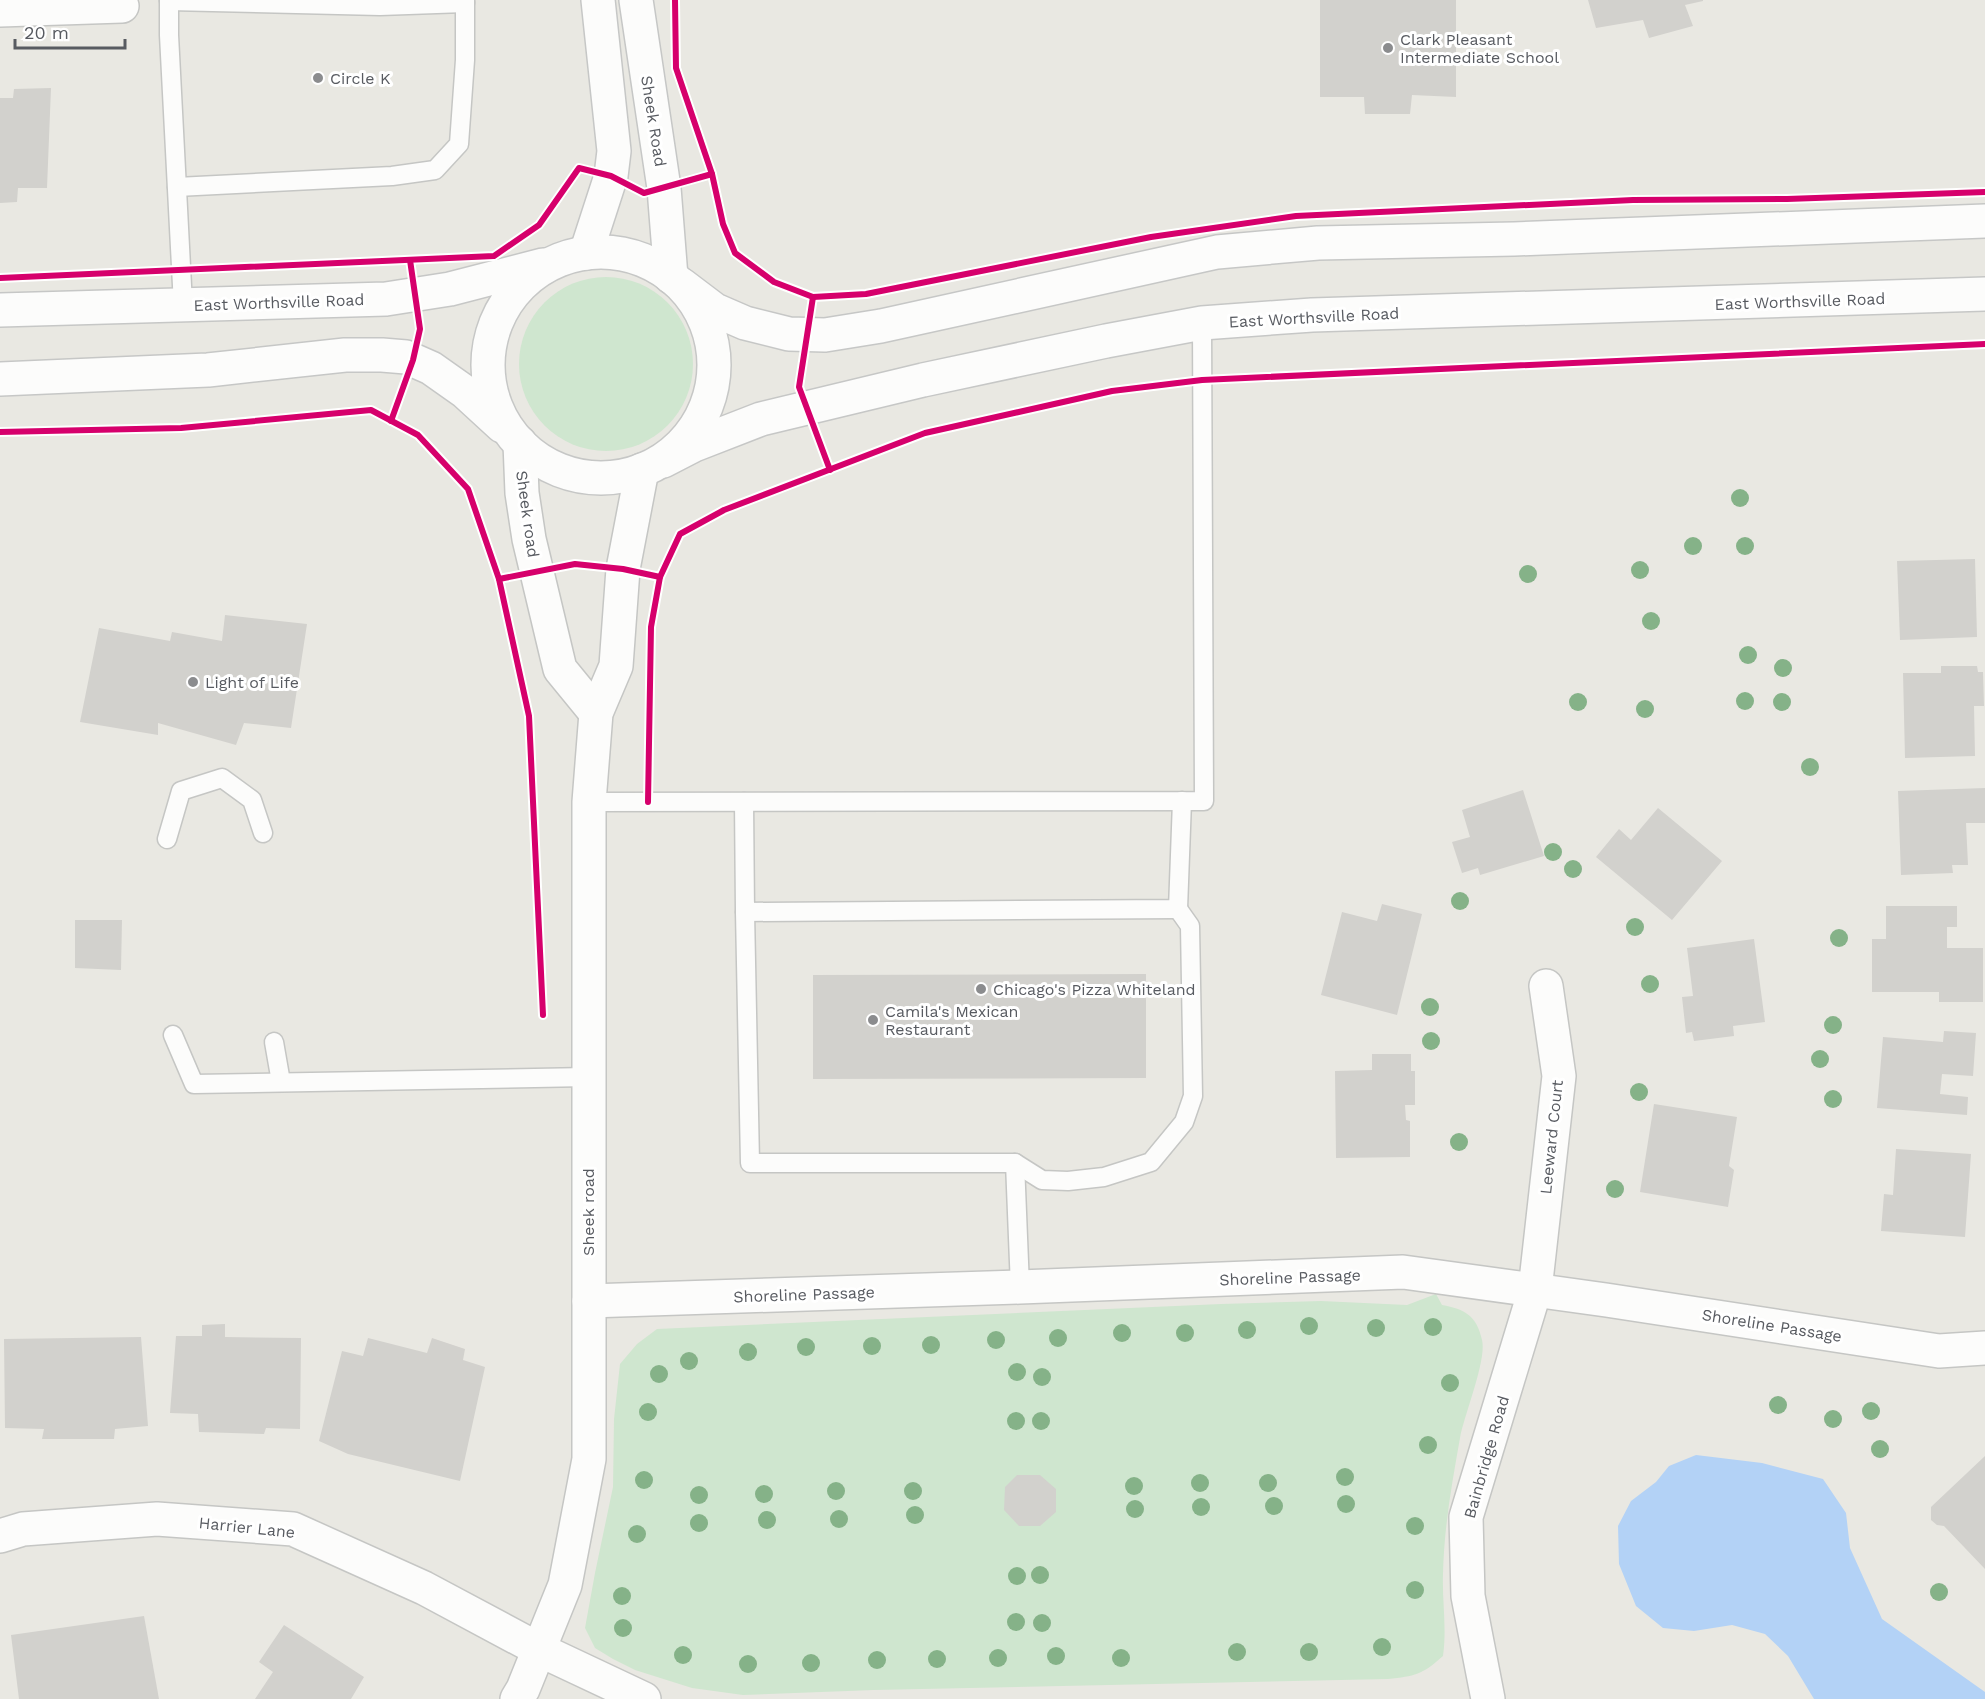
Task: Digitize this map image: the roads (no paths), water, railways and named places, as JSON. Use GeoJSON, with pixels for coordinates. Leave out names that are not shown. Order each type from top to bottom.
{"type":"FeatureCollection","features":[{"type":"Feature","properties":{"kind":"street"},"geometry":{"type":"LineString","coordinates":[[586,253],[611,176],[614,151],[598,0]]}},
{"type":"Feature","properties":{"kind":"street","name":"Sheek Road"},"geometry":{"type":"LineString","coordinates":[[636,0],[677,281]]}},
{"type":"Feature","properties":{"kind":"street"},"geometry":{"type":"LineString","coordinates":[[0,10],[122,6]]}},
{"type":"Feature","properties":{"kind":"street"},"geometry":{"type":"LineString","coordinates":[[677,281],[715,310],[745,323],[789,334],[825,335],[880,326],[1217,252],[1318,243],[1514,239],[1985,221]]}},
{"type":"Feature","properties":{"kind":"street","name":"East Worthsville Road"},"geometry":{"type":"LineString","coordinates":[[0,310],[415,296],[450,290],[586,253],[619,253],[653,264],[677,281]]}},
{"type":"Feature","properties":{"kind":"street"},"geometry":{"type":"LineString","coordinates":[[515,439],[494,405],[488,372],[490,338],[503,307],[525,281],[553,262]]}},
{"type":"Feature","properties":{"kind":"street"},"geometry":{"type":"LineString","coordinates":[[652,466],[688,439],[706,410],[715,378],[714,344],[702,312],[677,281]]}},
{"type":"Feature","properties":{"kind":"street","name":"East Worthsville Road"},"geometry":{"type":"LineString","coordinates":[[515,439],[535,458],[565,473],[598,479],[632,475],[694,446],[761,419],[923,380],[1203,323],[1311,315],[1985,294]]}},
{"type":"Feature","properties":{"kind":"street"},"geometry":{"type":"LineString","coordinates":[[0,379],[208,370],[345,355],[406,357],[431,368],[465,392],[515,439]]}},
{"type":"Feature","properties":{"kind":"street","name":"Sheek road"},"geometry":{"type":"LineString","coordinates":[[515,439],[529,539],[560,669],[596,713]]}},
{"type":"Feature","properties":{"kind":"street","name":"Sheek road"},"geometry":{"type":"LineString","coordinates":[[518,1699],[565,1586],[589,1459],[589,802],[596,713],[616,666],[623,569],[652,466]]}},
{"type":"Feature","properties":{"kind":"street","name":"Leeward Court"},"geometry":{"type":"LineString","coordinates":[[1535,1290],[1559,1076],[1546,986]]}},
{"type":"Feature","properties":{"kind":"street","name":"Shoreline Passage"},"geometry":{"type":"LineString","coordinates":[[589,1301],[1403,1272],[1939,1351],[1985,1348]]}},
{"type":"Feature","properties":{"kind":"street","name":"Bainbridge Road"},"geometry":{"type":"LineString","coordinates":[[1488,1699],[1468,1596],[1466,1517],[1535,1290]]}},
{"type":"Feature","properties":{"kind":"street","name":"Harrier Lane"},"geometry":{"type":"LineString","coordinates":[[0,1536],[23,1529],[157,1519],[293,1529],[424,1588],[540,1650],[644,1699]]}},
{"type":"Feature","properties":{"kind":"lane"},"geometry":{"type":"LineString","coordinates":[[177,187],[392,176],[435,170],[459,144],[465,60],[465,2],[380,6],[169,0],[169,35],[183,304]]}},
{"type":"Feature","properties":{"kind":"lane"},"geometry":{"type":"LineString","coordinates":[[589,802],[1204,801],[1203,323]]}},
{"type":"Feature","properties":{"kind":"lane"},"geometry":{"type":"LineString","coordinates":[[167,839],[182,791],[222,778],[252,800],[263,833]]}},
{"type":"Feature","properties":{"kind":"lane"},"geometry":{"type":"LineString","coordinates":[[744,802],[750,1163],[1015,1163],[1042,1180],[1068,1181],[1104,1177],[1151,1161],[1184,1122],[1193,1096],[1190,926],[1178,909],[1182,801]]}},
{"type":"Feature","properties":{"kind":"lane"},"geometry":{"type":"LineString","coordinates":[[745,912],[1178,909]]}},
{"type":"Feature","properties":{"kind":"lane"},"geometry":{"type":"LineString","coordinates":[[172,1035],[194,1083],[588,1077]]}},
{"type":"Feature","properties":{"kind":"lane"},"geometry":{"type":"LineString","coordinates":[[274,1042],[281,1082]]}},
{"type":"Feature","properties":{"kind":"lane"},"geometry":{"type":"LineString","coordinates":[[1015,1163],[1020,1287]]}},
{"type":"Feature","properties":{"kind":"water"},"geometry":{"type":"Polygon","coordinates":[[[1696,1455],[1762,1463],[1823,1479],[1846,1513],[1850,1548],[1882,1619],[1985,1692],[1985,1699],[1814,1699],[1788,1656],[1765,1634],[1732,1625],[1694,1631],[1663,1628],[1636,1606],[1619,1564],[1618,1526],[1631,1501],[1656,1482],[1669,1466],[1696,1455]]]}},
{"type":"Feature","properties":{"kind":"place","name":"Clark Pleasant Intermediate School"},"geometry":{"type":"Point","coordinates":[1388,48]}},
{"type":"Feature","properties":{"kind":"place","name":"Circle K"},"geometry":{"type":"Point","coordinates":[318,78]}},
{"type":"Feature","properties":{"kind":"place","name":"Light of Life"},"geometry":{"type":"Point","coordinates":[193,682]}},
{"type":"Feature","properties":{"kind":"place","name":"Chicago's Pizza Whiteland"},"geometry":{"type":"Point","coordinates":[981,989]}},
{"type":"Feature","properties":{"kind":"place","name":"Camila's Mexican Restaurant"},"geometry":{"type":"Point","coordinates":[873,1020]}}]}
